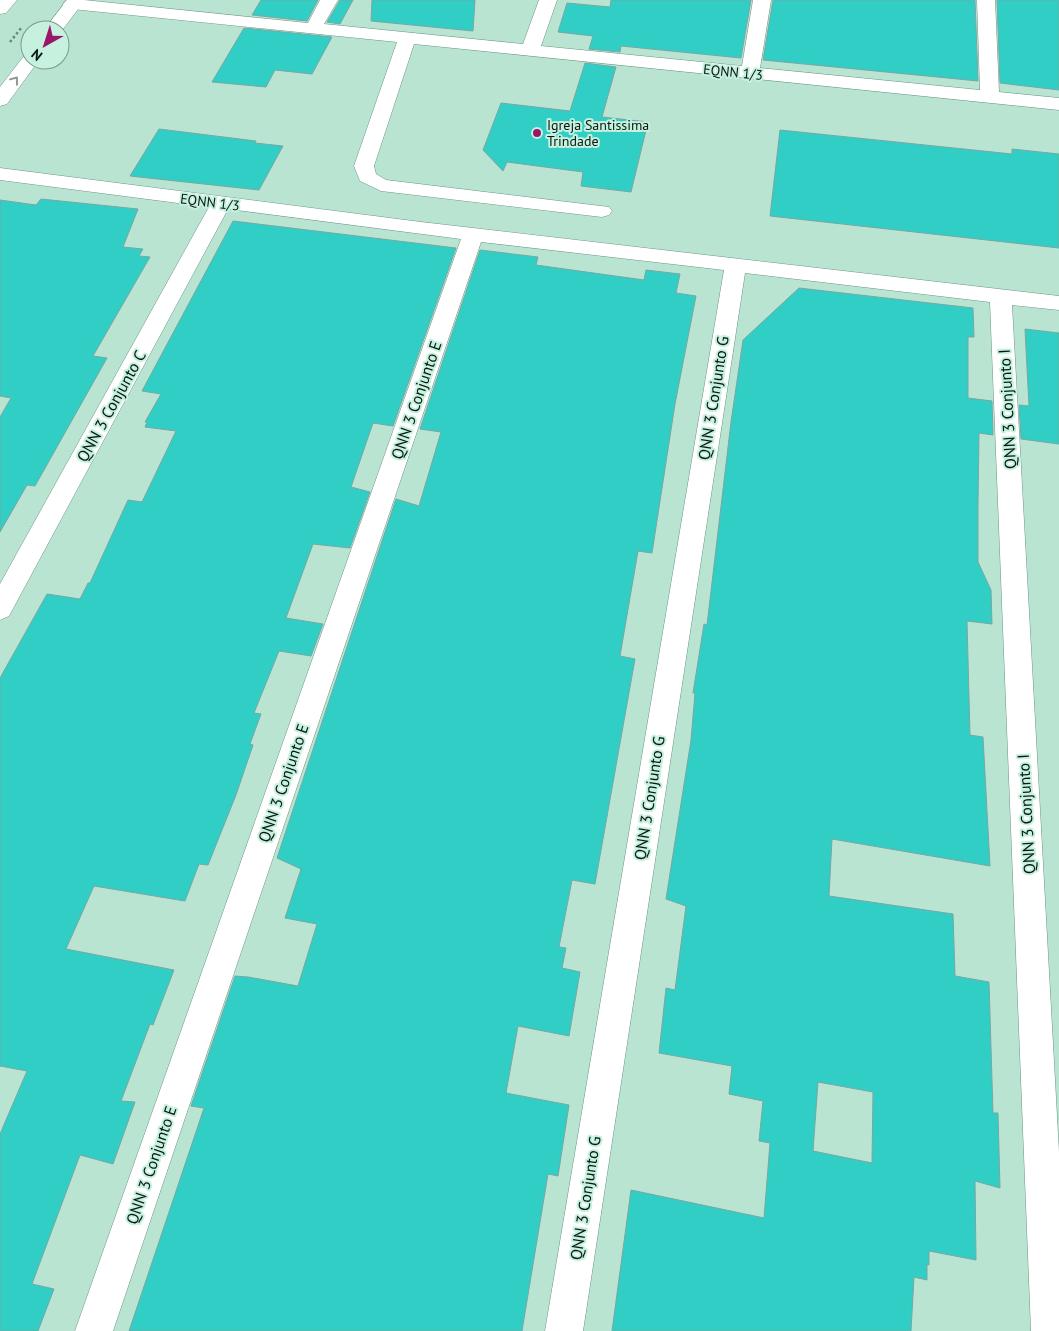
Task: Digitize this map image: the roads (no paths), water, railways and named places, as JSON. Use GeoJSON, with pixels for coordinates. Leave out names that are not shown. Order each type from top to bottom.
{"type":"FeatureCollection","features":[{"type":"Feature","properties":{"kind":"street"},"geometry":{"type":"LineString","coordinates":[[0,10],[8,0]]}},
{"type":"Feature","properties":{"kind":"street"},"geometry":{"type":"LineString","coordinates":[[312,29],[329,0]]}},
{"type":"Feature","properties":{"kind":"street"},"geometry":{"type":"LineString","coordinates":[[530,52],[548,0]]}},
{"type":"Feature","properties":{"kind":"street"},"geometry":{"type":"LineString","coordinates":[[750,74],[762,0]]}},
{"type":"Feature","properties":{"kind":"street"},"geometry":{"type":"LineString","coordinates":[[986,0],[990,97]]}},
{"type":"Feature","properties":{"kind":"street"},"geometry":{"type":"LineString","coordinates":[[60,20],[74,2]]}},
{"type":"Feature","properties":{"kind":"street","name":"EQNN 1/3"},"geometry":{"type":"LineString","coordinates":[[74,2],[530,52],[1059,104]]}},
{"type":"Feature","properties":{"kind":"street"},"geometry":{"type":"LineString","coordinates":[[407,39],[364,166],[367,177],[381,185],[602,211]]}},
{"type":"Feature","properties":{"kind":"street"},"geometry":{"type":"LineString","coordinates":[[0,100],[22,70]]}},
{"type":"Feature","properties":{"kind":"street","name":"EQNN 1/3"},"geometry":{"type":"LineString","coordinates":[[0,174],[421,228],[1059,303]]}},
{"type":"Feature","properties":{"kind":"street"},"geometry":{"type":"LineString","coordinates":[[421,228],[433,192]]}},
{"type":"Feature","properties":{"kind":"street","name":"QNN 3 Conjunto C"},"geometry":{"type":"LineString","coordinates":[[0,609],[221,203]]}},
{"type":"Feature","properties":{"kind":"street","name":"QNN 3 Conjunto E"},"geometry":{"type":"LineString","coordinates":[[94,1331],[473,234]]}},
{"type":"Feature","properties":{"kind":"street","name":"QNN 3 Conjunto G"},"geometry":{"type":"LineString","coordinates":[[564,1331],[735,266]]}},
{"type":"Feature","properties":{"kind":"street","name":"QNN 3 Conjunto I"},"geometry":{"type":"LineString","coordinates":[[1001,297],[1050,1331]]}},
{"type":"Feature","properties":{"kind":"place","name":"Igreja Santissima Trindade"},"geometry":{"type":"Point","coordinates":[537,133]}}]}
